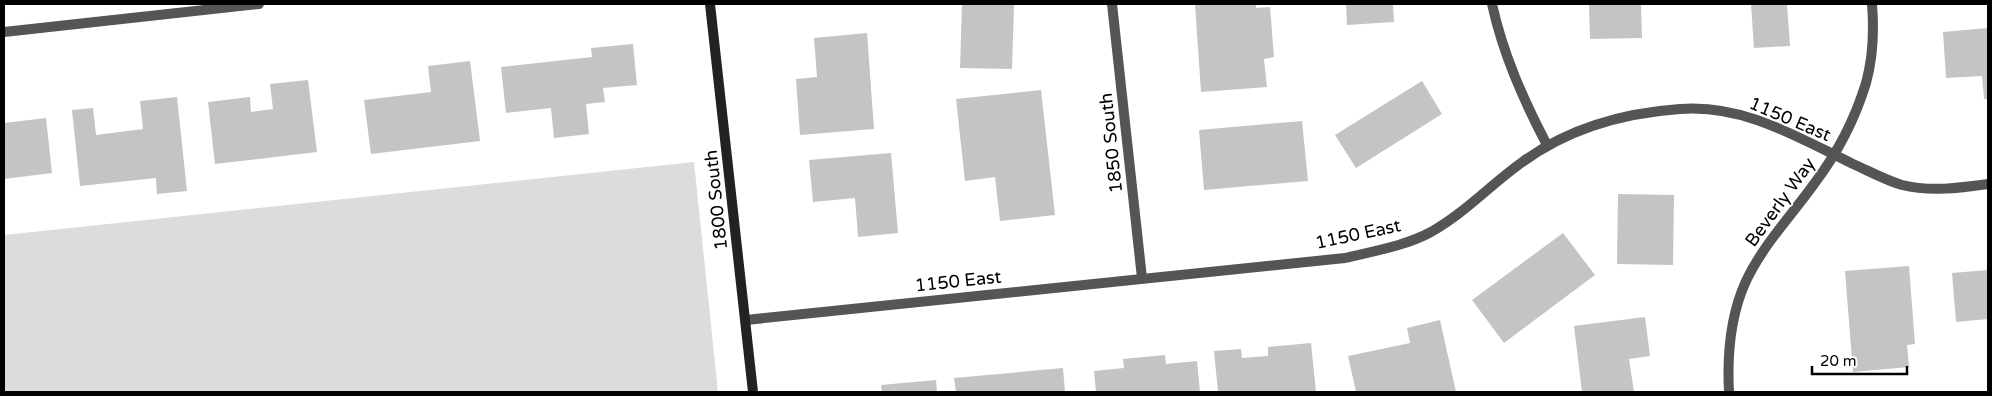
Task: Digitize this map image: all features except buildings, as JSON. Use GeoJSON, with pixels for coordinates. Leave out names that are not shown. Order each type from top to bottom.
{"type":"FeatureCollection","features":[{"type":"Feature","properties":{"kind":"main road","name":"1800 South"},"geometry":{"type":"LineString","coordinates":[[710,4],[746,320],[752,392]]}},
{"type":"Feature","properties":{"kind":"street"},"geometry":{"type":"LineString","coordinates":[[4,32],[259,4]]}},
{"type":"Feature","properties":{"kind":"street","name":"1850 South"},"geometry":{"type":"LineString","coordinates":[[1112,4],[1142,278]]}},
{"type":"Feature","properties":{"kind":"street"},"geometry":{"type":"LineString","coordinates":[[1492,4],[1504,50],[1516,82],[1547,145]]}},
{"type":"Feature","properties":{"kind":"street","name":"Beverly Way"},"geometry":{"type":"LineString","coordinates":[[1729,392],[1730,336],[1736,308],[1746,281],[1760,256],[1834,155],[1866,83],[1873,26],[1872,4]]}},
{"type":"Feature","properties":{"kind":"street","name":"1150 East"},"geometry":{"type":"LineString","coordinates":[[746,320],[1345,258],[1389,248],[1430,232],[1463,212],[1521,162],[1547,145],[1593,125],[1637,114],[1681,109],[1718,109],[1757,118],[1901,185],[1929,189],[1988,184]]}},
{"type":"Feature","properties":{"kind":"shaded area"},"geometry":{"type":"Polygon","coordinates":[[[694,162],[718,392],[4,392],[4,235],[694,162]]]}}]}
